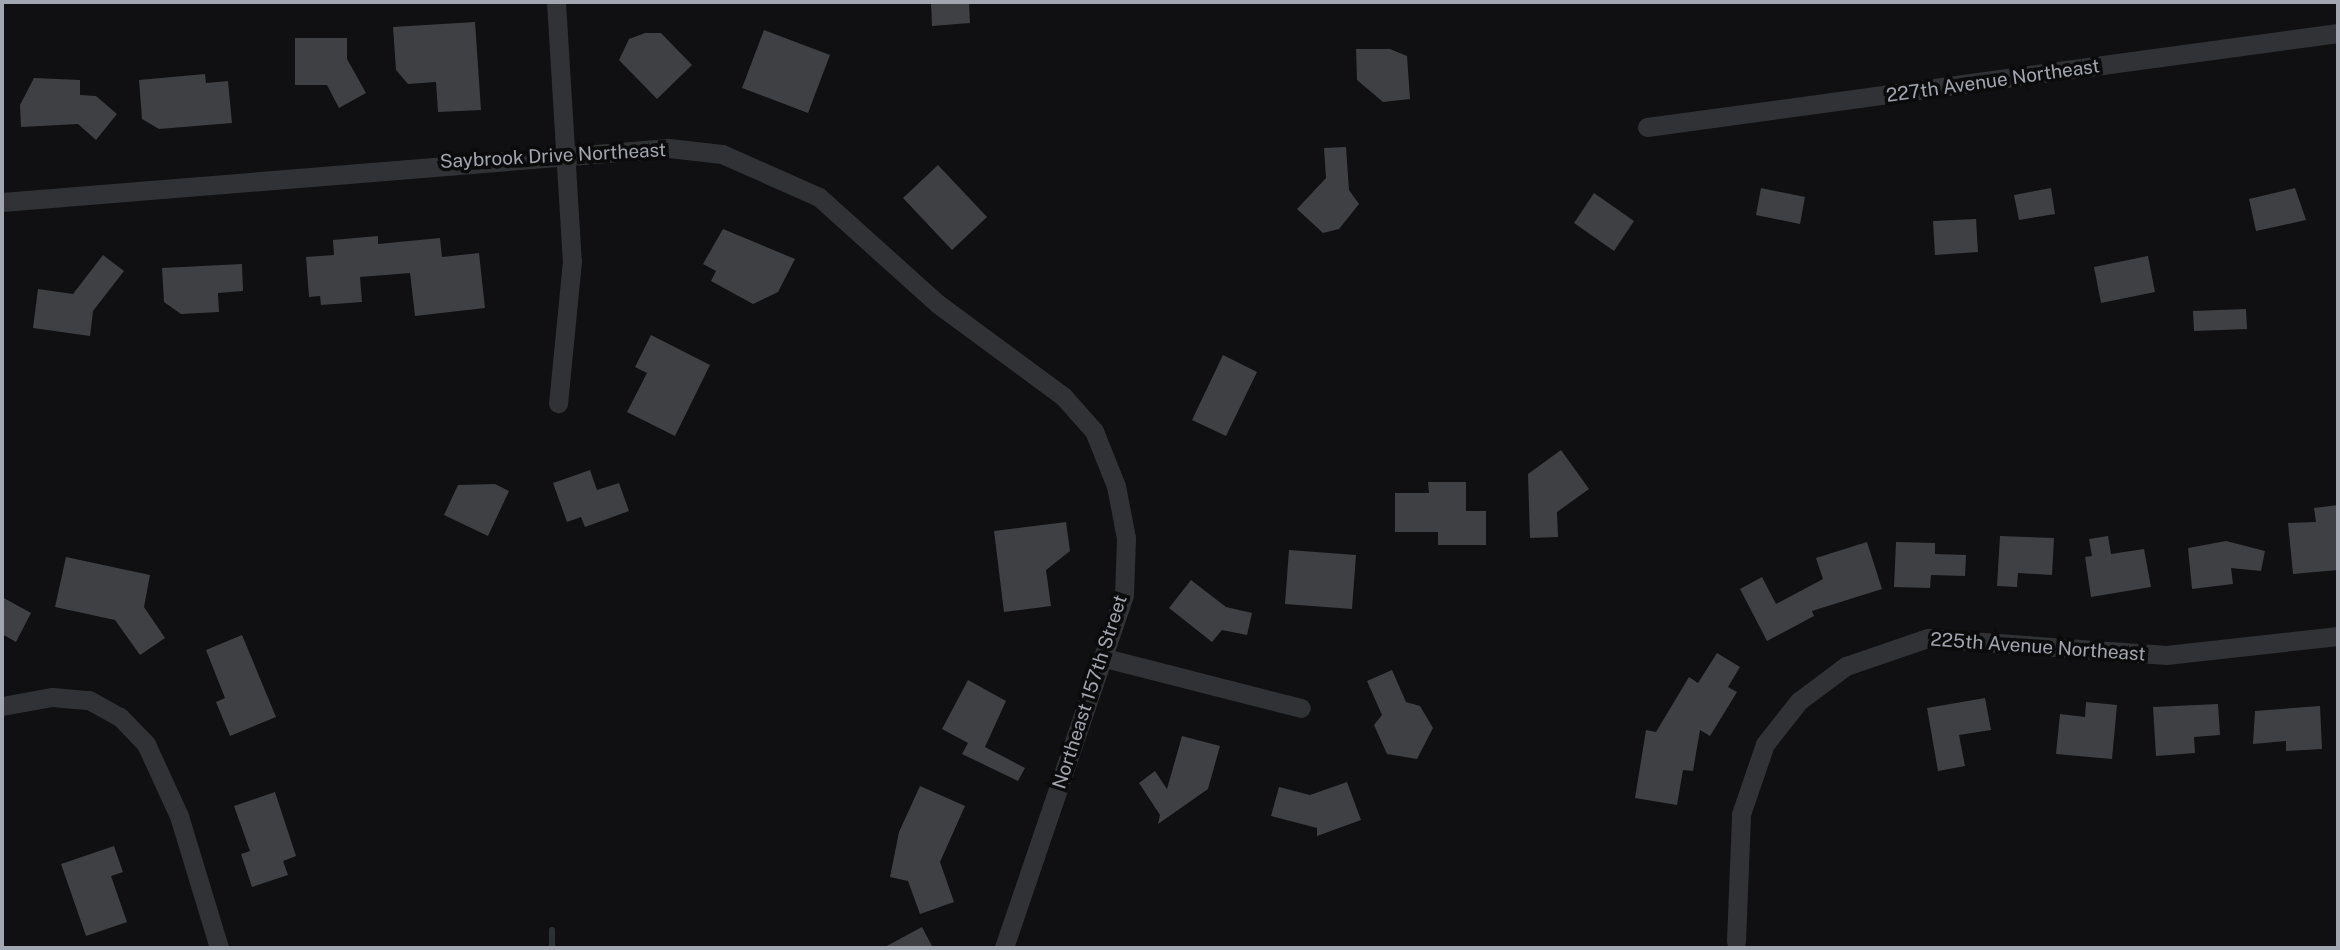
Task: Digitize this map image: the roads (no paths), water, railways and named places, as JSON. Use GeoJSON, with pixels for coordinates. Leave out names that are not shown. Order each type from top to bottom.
{"type":"FeatureCollection","features":[{"type":"Feature","properties":{"kind":"street"},"geometry":{"type":"LineString","coordinates":[[556,2],[572,261],[558,403]]}},
{"type":"Feature","properties":{"kind":"street","name":"227th Avenue Northeast"},"geometry":{"type":"LineString","coordinates":[[1647,127],[2338,33]]}},
{"type":"Feature","properties":{"kind":"street","name":"Saybrook Drive Northeast"},"geometry":{"type":"LineString","coordinates":[[2,202],[566,153],[669,148],[722,155],[801,187],[872,241],[938,304],[1063,396],[1094,431]]}},
{"type":"Feature","properties":{"kind":"street","name":"Northeast 157th Street"},"geometry":{"type":"LineString","coordinates":[[1004,948],[1105,658],[1124,595],[1126,538],[1116,486],[1094,431]]}},
{"type":"Feature","properties":{"kind":"street","name":"225th Avenue Northeast"},"geometry":{"type":"LineString","coordinates":[[1736,942],[1741,814],[1765,744],[1799,701],[1846,666],[1928,638],[2166,655],[2338,636]]}},
{"type":"Feature","properties":{"kind":"street"},"geometry":{"type":"LineString","coordinates":[[1105,658],[1301,708]]}},
{"type":"Feature","properties":{"kind":"street"},"geometry":{"type":"LineString","coordinates":[[2,706],[52,697],[89,700],[120,716],[165,778],[219,948]]}},
{"type":"Feature","properties":{"kind":"waterway"},"geometry":{"type":"LineString","coordinates":[[552,930],[552,948]]}}]}
